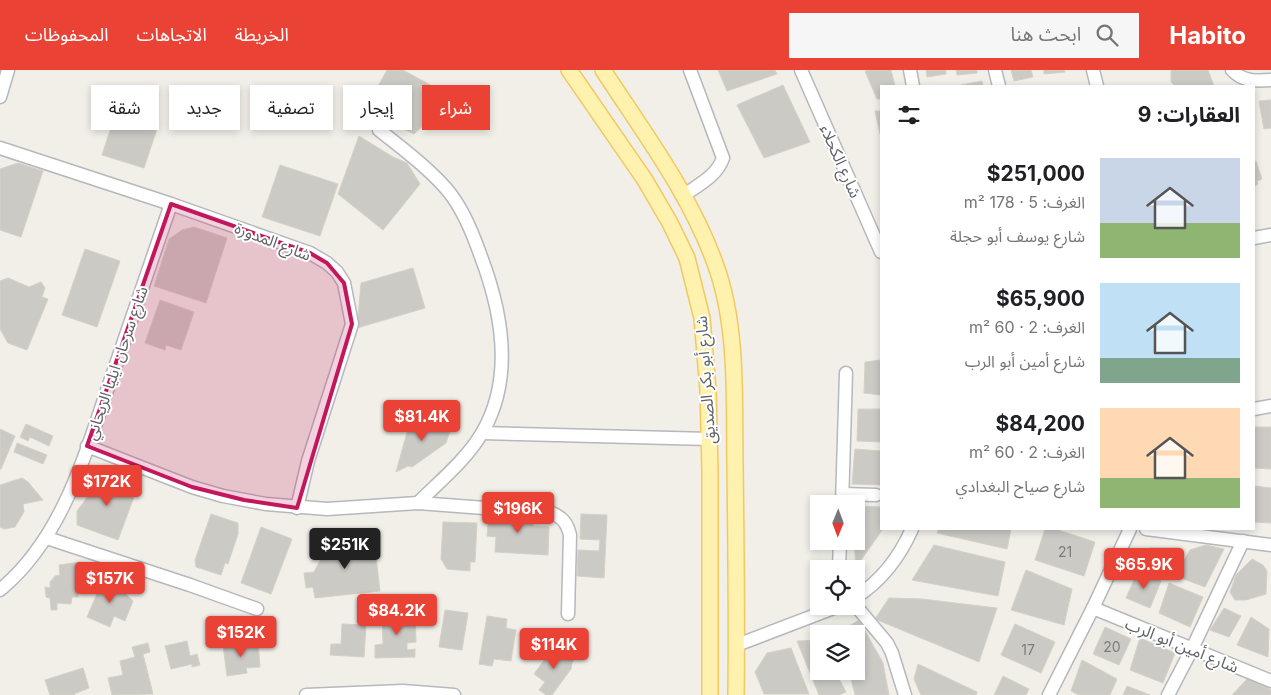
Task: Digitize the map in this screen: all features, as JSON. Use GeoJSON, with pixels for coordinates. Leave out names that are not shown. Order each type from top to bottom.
{"type":"FeatureCollection","features":[{"type":"Feature","properties":{"kind":"main road","name":"شارع أبو بكر الصديق"},"geometry":{"type":"LineString","coordinates":[[569,70],[645,180],[670,223],[687,258],[702,318],[710,439],[710,695]]}},
{"type":"Feature","properties":{"kind":"main road","name":"شارع أبو بكر الصديق"},"geometry":{"type":"LineString","coordinates":[[603,70],[684,196],[702,231],[716,267],[724,297],[733,368],[736,695]]}},
{"type":"Feature","properties":{"kind":"street"},"geometry":{"type":"LineString","coordinates":[[0,97],[8,70]]}},
{"type":"Feature","properties":{"kind":"street"},"geometry":{"type":"LineString","coordinates":[[684,196],[713,174],[723,158],[690,70]]}},
{"type":"Feature","properties":{"kind":"street","name":"شارع الكحلاء"},"geometry":{"type":"LineString","coordinates":[[801,70],[880,250]]}},
{"type":"Feature","properties":{"kind":"street"},"geometry":{"type":"LineString","coordinates":[[910,70],[913,85]]}},
{"type":"Feature","properties":{"kind":"street"},"geometry":{"type":"LineString","coordinates":[[995,70],[999,85]]}},
{"type":"Feature","properties":{"kind":"street"},"geometry":{"type":"LineString","coordinates":[[1093,70],[1096,85]]}},
{"type":"Feature","properties":{"kind":"street"},"geometry":{"type":"LineString","coordinates":[[1232,70],[1240,78],[1253,81],[1271,80]]}},
{"type":"Feature","properties":{"kind":"street"},"geometry":{"type":"LineString","coordinates":[[379,130],[400,146],[451,194],[464,215],[486,269],[503,341],[502,369],[496,400],[482,433],[461,460],[418,503]]}},
{"type":"Feature","properties":{"kind":"street","name":"شارع المدورة"},"geometry":{"type":"LineString","coordinates":[[0,148],[172,204],[310,253],[327,263],[336,272],[344,284],[352,324],[308,461],[297,508]]}},
{"type":"Feature","properties":{"kind":"street","name":"شارع سرحان ايليا الريحاني"},"geometry":{"type":"LineString","coordinates":[[0,590],[25,566],[47,538],[61,512],[87,446],[172,204]]}},
{"type":"Feature","properties":{"kind":"street"},"geometry":{"type":"LineString","coordinates":[[1255,238],[1271,235]]}},
{"type":"Feature","properties":{"kind":"street"},"geometry":{"type":"LineString","coordinates":[[843,495],[846,373]]}},
{"type":"Feature","properties":{"kind":"street"},"geometry":{"type":"LineString","coordinates":[[1255,409],[1271,406]]}},
{"type":"Feature","properties":{"kind":"street"},"geometry":{"type":"LineString","coordinates":[[482,433],[710,439]]}},
{"type":"Feature","properties":{"kind":"street"},"geometry":{"type":"LineString","coordinates":[[87,446],[201,490],[244,500],[297,508],[343,509],[418,503],[496,510],[546,511],[564,519],[570,535],[568,614]]}},
{"type":"Feature","properties":{"kind":"street"},"geometry":{"type":"LineString","coordinates":[[865,496],[876,495]]}},
{"type":"Feature","properties":{"kind":"street"},"geometry":{"type":"LineString","coordinates":[[865,591],[887,570],[911,530]]}},
{"type":"Feature","properties":{"kind":"street"},"geometry":{"type":"LineString","coordinates":[[1049,695],[1130,530]]}},
{"type":"Feature","properties":{"kind":"street"},"geometry":{"type":"LineString","coordinates":[[1154,530],[1271,545]]}},
{"type":"Feature","properties":{"kind":"street"},"geometry":{"type":"LineString","coordinates":[[47,538],[257,609]]}},
{"type":"Feature","properties":{"kind":"street"},"geometry":{"type":"LineString","coordinates":[[1168,695],[1243,541]]}},
{"type":"Feature","properties":{"kind":"street","name":"شارع أمين أبو الرب"},"geometry":{"type":"LineString","coordinates":[[1093,608],[1271,681]]}},
{"type":"Feature","properties":{"kind":"street"},"geometry":{"type":"LineString","coordinates":[[737,645],[817,615]]}},
{"type":"Feature","properties":{"kind":"street"},"geometry":{"type":"LineString","coordinates":[[864,615],[887,643],[906,695]]}},
{"type":"Feature","properties":{"kind":"street"},"geometry":{"type":"LineString","coordinates":[[306,695],[377,691],[454,695]]}},
{"type":"Feature","properties":{"kind":"highlighted area"},"geometry":{"type":"Polygon","coordinates":[[[171,204],[310,253],[327,263],[344,283],[352,324],[297,508],[244,500],[192,487],[87,446],[171,204]]]}},
{"type":"Feature","properties":{"kind":"building"},"geometry":{"type":"Polygon","coordinates":[[[387,70],[403,70],[430,85],[422,85],[422,127],[414,134],[406,130],[412,130],[412,85],[379,85],[387,70]]]}},
{"type":"Feature","properties":{"kind":"building"},"geometry":{"type":"Polygon","coordinates":[[[718,70],[775,70],[777,74],[727,91],[718,70]]]}},
{"type":"Feature","properties":{"kind":"building"},"geometry":{"type":"Polygon","coordinates":[[[891,70],[895,85],[880,85],[880,99],[877,99],[865,71],[891,70]]]}},
{"type":"Feature","properties":{"kind":"building"},"geometry":{"type":"Polygon","coordinates":[[[926,70],[946,70],[946,74],[927,77],[926,70]]]}},
{"type":"Feature","properties":{"kind":"building"},"geometry":{"type":"Polygon","coordinates":[[[956,70],[977,70],[977,73],[957,75],[956,70]]]}},
{"type":"Feature","properties":{"kind":"building"},"geometry":{"type":"Polygon","coordinates":[[[1011,70],[1031,70],[1033,77],[1014,81],[1011,70]]]}},
{"type":"Feature","properties":{"kind":"building"},"geometry":{"type":"Polygon","coordinates":[[[1044,70],[1064,70],[1065,72],[1044,74],[1044,70]]]}},
{"type":"Feature","properties":{"kind":"building"},"geometry":{"type":"Polygon","coordinates":[[[1171,70],[1208,70],[1214,85],[1174,85],[1171,82],[1171,70]]]}},
{"type":"Feature","properties":{"kind":"building"},"geometry":{"type":"Polygon","coordinates":[[[982,81],[983,85],[961,85],[982,81]]]}},
{"type":"Feature","properties":{"kind":"building"},"geometry":{"type":"Polygon","coordinates":[[[783,85],[810,142],[764,158],[737,105],[783,85]]]}},
{"type":"Feature","properties":{"kind":"building"},"geometry":{"type":"Polygon","coordinates":[[[1271,100],[1271,128],[1264,129],[1259,101],[1271,100]]]}},
{"type":"Feature","properties":{"kind":"building"},"geometry":{"type":"Polygon","coordinates":[[[875,111],[880,111],[880,134],[875,111]]]}},
{"type":"Feature","properties":{"kind":"building"},"geometry":{"type":"Polygon","coordinates":[[[110,130],[157,130],[144,168],[102,155],[110,130]]]}},
{"type":"Feature","properties":{"kind":"building"},"geometry":{"type":"Polygon","coordinates":[[[359,136],[393,157],[407,163],[420,184],[383,230],[338,194],[359,136]]]}},
{"type":"Feature","properties":{"kind":"building"},"geometry":{"type":"Polygon","coordinates":[[[1255,162],[1262,179],[1257,181],[1258,184],[1255,186],[1255,162]]]}},
{"type":"Feature","properties":{"kind":"building"},"geometry":{"type":"Polygon","coordinates":[[[18,163],[43,171],[21,237],[0,230],[0,169],[18,163]]]}},
{"type":"Feature","properties":{"kind":"building"},"geometry":{"type":"Polygon","coordinates":[[[280,165],[338,184],[320,236],[262,217],[280,165]]]}},
{"type":"Feature","properties":{"kind":"building"},"geometry":{"type":"Polygon","coordinates":[[[194,227],[227,238],[206,303],[154,286],[169,239],[182,230],[194,227]]]}},
{"type":"Feature","properties":{"kind":"building"},"geometry":{"type":"Polygon","coordinates":[[[85,249],[120,261],[97,327],[62,315],[85,249]]]}},
{"type":"Feature","properties":{"kind":"building"},"geometry":{"type":"Polygon","coordinates":[[[413,268],[425,308],[357,328],[361,283],[413,268]]]}},
{"type":"Feature","properties":{"kind":"building"},"geometry":{"type":"Polygon","coordinates":[[[8,278],[29,287],[41,282],[45,288],[42,297],[48,299],[27,350],[8,343],[0,329],[0,281],[8,278]]]}},
{"type":"Feature","properties":{"kind":"building"},"geometry":{"type":"Polygon","coordinates":[[[160,300],[194,312],[181,350],[166,345],[165,350],[145,343],[160,300]]]}},
{"type":"Feature","properties":{"kind":"building"},"geometry":{"type":"Polygon","coordinates":[[[880,360],[880,395],[864,393],[865,362],[880,360]]]}},
{"type":"Feature","properties":{"kind":"building"},"geometry":{"type":"Polygon","coordinates":[[[858,409],[880,409],[880,442],[857,441],[858,409]]]}},
{"type":"Feature","properties":{"kind":"building"},"geometry":{"type":"Polygon","coordinates":[[[411,418],[444,426],[450,431],[446,443],[412,467],[408,466],[396,472],[411,418]]]}},
{"type":"Feature","properties":{"kind":"building"},"geometry":{"type":"Polygon","coordinates":[[[26,424],[53,436],[49,446],[30,437],[28,441],[20,437],[26,424]]]}},
{"type":"Feature","properties":{"kind":"building"},"geometry":{"type":"Polygon","coordinates":[[[1255,427],[1271,427],[1271,469],[1255,468],[1255,427]]]}},
{"type":"Feature","properties":{"kind":"building"},"geometry":{"type":"Polygon","coordinates":[[[0,429],[15,436],[1,469],[0,469],[0,429]]]}},
{"type":"Feature","properties":{"kind":"building"},"geometry":{"type":"Polygon","coordinates":[[[17,443],[47,455],[43,464],[14,452],[17,443]]]}},
{"type":"Feature","properties":{"kind":"building"},"geometry":{"type":"Polygon","coordinates":[[[855,449],[880,451],[880,485],[852,484],[855,449]]]}},
{"type":"Feature","properties":{"kind":"building"},"geometry":{"type":"Polygon","coordinates":[[[112,477],[138,486],[118,540],[77,525],[77,511],[97,484],[112,477]]]}},
{"type":"Feature","properties":{"kind":"building"},"geometry":{"type":"Polygon","coordinates":[[[22,478],[28,482],[43,500],[23,504],[24,512],[15,527],[4,529],[0,527],[0,485],[22,478]]]}},
{"type":"Feature","properties":{"kind":"building"},"geometry":{"type":"Polygon","coordinates":[[[1255,486],[1271,488],[1271,523],[1255,522],[1255,486]]]}},
{"type":"Feature","properties":{"kind":"building"},"geometry":{"type":"Polygon","coordinates":[[[865,506],[880,507],[880,530],[882,530],[861,560],[855,560],[855,550],[865,550],[865,506]]]}},
{"type":"Feature","properties":{"kind":"building"},"geometry":{"type":"Polygon","coordinates":[[[489,513],[534,515],[533,526],[549,527],[548,555],[495,552],[496,537],[487,536],[489,513]]]}},
{"type":"Feature","properties":{"kind":"building"},"geometry":{"type":"Polygon","coordinates":[[[211,514],[238,523],[238,534],[228,564],[225,563],[221,575],[196,567],[195,560],[211,514]]]}},
{"type":"Feature","properties":{"kind":"building"},"geometry":{"type":"Polygon","coordinates":[[[581,514],[607,515],[604,578],[577,576],[578,550],[599,551],[600,540],[580,539],[581,514]]]}},
{"type":"Feature","properties":{"kind":"building"},"geometry":{"type":"Polygon","coordinates":[[[443,522],[477,523],[475,562],[470,562],[470,571],[447,569],[441,559],[443,522]]]}},
{"type":"Feature","properties":{"kind":"building"},"geometry":{"type":"Polygon","coordinates":[[[261,527],[292,539],[271,594],[241,583],[261,527]]]}},
{"type":"Feature","properties":{"kind":"building"},"geometry":{"type":"Polygon","coordinates":[[[938,530],[1011,530],[1007,549],[937,533],[938,530]]]}},
{"type":"Feature","properties":{"kind":"building"},"geometry":{"type":"Polygon","coordinates":[[[1045,530],[1058,530],[1095,542],[1084,576],[1035,560],[1045,530]]]}},
{"type":"Feature","properties":{"kind":"building"},"geometry":{"type":"Polygon","coordinates":[[[344,539],[348,545],[357,546],[356,540],[374,539],[380,591],[315,598],[313,587],[306,588],[304,573],[314,572],[330,541],[344,539]]]}},
{"type":"Feature","properties":{"kind":"building"},"geometry":{"type":"Polygon","coordinates":[[[934,545],[1005,562],[998,596],[912,580],[934,545]]]}},
{"type":"Feature","properties":{"kind":"building"},"geometry":{"type":"Polygon","coordinates":[[[1206,545],[1224,549],[1205,587],[1181,578],[1182,564],[1190,550],[1206,545]]]}},
{"type":"Feature","properties":{"kind":"building"},"geometry":{"type":"Polygon","coordinates":[[[1150,548],[1179,548],[1174,574],[1144,561],[1150,548]]]}},
{"type":"Feature","properties":{"kind":"building"},"geometry":{"type":"Polygon","coordinates":[[[1252,559],[1263,565],[1267,571],[1266,594],[1246,600],[1235,600],[1230,592],[1236,575],[1252,559]]]}},
{"type":"Feature","properties":{"kind":"building"},"geometry":{"type":"Polygon","coordinates":[[[81,562],[81,565],[85,565],[87,581],[85,589],[78,591],[78,597],[72,597],[71,604],[57,603],[57,610],[51,610],[50,598],[46,597],[45,587],[50,588],[50,582],[55,576],[60,575],[59,565],[81,562]]]}},
{"type":"Feature","properties":{"kind":"building"},"geometry":{"type":"Polygon","coordinates":[[[1026,570],[1072,589],[1064,625],[1011,610],[1026,570]]]}},
{"type":"Feature","properties":{"kind":"building"},"geometry":{"type":"Polygon","coordinates":[[[1138,571],[1161,581],[1150,608],[1126,598],[1138,571]]]}},
{"type":"Feature","properties":{"kind":"building"},"geometry":{"type":"Polygon","coordinates":[[[108,576],[133,601],[125,621],[114,616],[110,627],[87,617],[102,582],[108,576]]]}},
{"type":"Feature","properties":{"kind":"building"},"geometry":{"type":"Polygon","coordinates":[[[1169,583],[1203,597],[1190,627],[1159,613],[1169,583]]]}},
{"type":"Feature","properties":{"kind":"building"},"geometry":{"type":"Polygon","coordinates":[[[889,598],[922,599],[997,608],[979,662],[875,619],[889,598]]]}},
{"type":"Feature","properties":{"kind":"building"},"geometry":{"type":"Polygon","coordinates":[[[1224,608],[1241,616],[1229,637],[1210,630],[1224,608]]]}},
{"type":"Feature","properties":{"kind":"building"},"geometry":{"type":"Polygon","coordinates":[[[445,610],[468,613],[462,650],[439,647],[445,610]]]}},
{"type":"Feature","properties":{"kind":"building"},"geometry":{"type":"Polygon","coordinates":[[[415,613],[416,642],[407,643],[407,650],[415,649],[415,657],[375,658],[375,645],[383,644],[382,614],[415,613]]]}},
{"type":"Feature","properties":{"kind":"building"},"geometry":{"type":"Polygon","coordinates":[[[487,616],[507,619],[506,628],[516,630],[511,661],[494,659],[492,666],[479,664],[487,616]]]}},
{"type":"Feature","properties":{"kind":"building"},"geometry":{"type":"Polygon","coordinates":[[[1251,617],[1269,629],[1268,657],[1237,645],[1251,617]]]}},
{"type":"Feature","properties":{"kind":"building"},"geometry":{"type":"Polygon","coordinates":[[[859,620],[862,625],[851,625],[859,620]]]}},
{"type":"Feature","properties":{"kind":"building"},"geometry":{"type":"Polygon","coordinates":[[[342,624],[366,625],[364,657],[330,655],[331,644],[341,644],[342,624]]]}},
{"type":"Feature","properties":{"kind":"building"},"geometry":{"type":"Polygon","coordinates":[[[1015,624],[1055,642],[1041,673],[1001,655],[1015,624]]]}},
{"type":"Feature","properties":{"kind":"building"},"geometry":{"type":"Polygon","coordinates":[[[1105,627],[1131,639],[1119,665],[1093,654],[1105,627]]]}},
{"type":"Feature","properties":{"kind":"building"},"geometry":{"type":"Polygon","coordinates":[[[865,631],[883,663],[889,695],[855,695],[851,680],[865,680],[865,631]]]}},
{"type":"Feature","properties":{"kind":"building"},"geometry":{"type":"Polygon","coordinates":[[[1140,638],[1175,653],[1163,683],[1130,670],[1140,638]]]}},
{"type":"Feature","properties":{"kind":"building"},"geometry":{"type":"Polygon","coordinates":[[[810,640],[810,673],[797,641],[810,640]]]}},
{"type":"Feature","properties":{"kind":"building"},"geometry":{"type":"Polygon","coordinates":[[[187,641],[190,656],[197,654],[200,665],[192,667],[192,664],[171,669],[165,646],[187,641]]]}},
{"type":"Feature","properties":{"kind":"building"},"geometry":{"type":"Polygon","coordinates":[[[258,642],[260,667],[246,668],[247,673],[227,676],[223,645],[258,642]]]}},
{"type":"Feature","properties":{"kind":"building"},"geometry":{"type":"Polygon","coordinates":[[[148,643],[150,652],[143,654],[153,694],[112,695],[108,678],[123,675],[120,661],[135,657],[132,647],[148,643]]]}},
{"type":"Feature","properties":{"kind":"building"},"geometry":{"type":"Polygon","coordinates":[[[556,644],[575,658],[571,669],[552,695],[546,695],[539,690],[545,682],[534,674],[556,644]]]}},
{"type":"Feature","properties":{"kind":"building"},"geometry":{"type":"Polygon","coordinates":[[[791,648],[809,694],[764,694],[755,672],[767,653],[791,648]]]}},
{"type":"Feature","properties":{"kind":"building"},"geometry":{"type":"Polygon","coordinates":[[[1082,660],[1117,679],[1110,695],[1079,695],[1071,691],[1082,660]]]}},
{"type":"Feature","properties":{"kind":"building"},"geometry":{"type":"Polygon","coordinates":[[[918,664],[977,692],[976,695],[921,695],[914,679],[918,664]]]}},
{"type":"Feature","properties":{"kind":"building"},"geometry":{"type":"Polygon","coordinates":[[[83,668],[89,688],[75,695],[50,695],[45,680],[83,668]]]}},
{"type":"Feature","properties":{"kind":"building"},"geometry":{"type":"Polygon","coordinates":[[[1003,676],[1029,689],[1026,695],[994,695],[1003,676]]]}},
{"type":"Feature","properties":{"kind":"building"},"geometry":{"type":"Polygon","coordinates":[[[1248,678],[1271,690],[1271,695],[1232,695],[1248,678]]]}},
{"type":"Feature","properties":{"kind":"building"},"geometry":{"type":"Polygon","coordinates":[[[813,680],[840,680],[846,692],[839,695],[819,695],[813,680]]]}},
{"type":"Feature","properties":{"kind":"building"},"geometry":{"type":"Polygon","coordinates":[[[1127,686],[1150,695],[1123,695],[1127,686]]]}}]}
